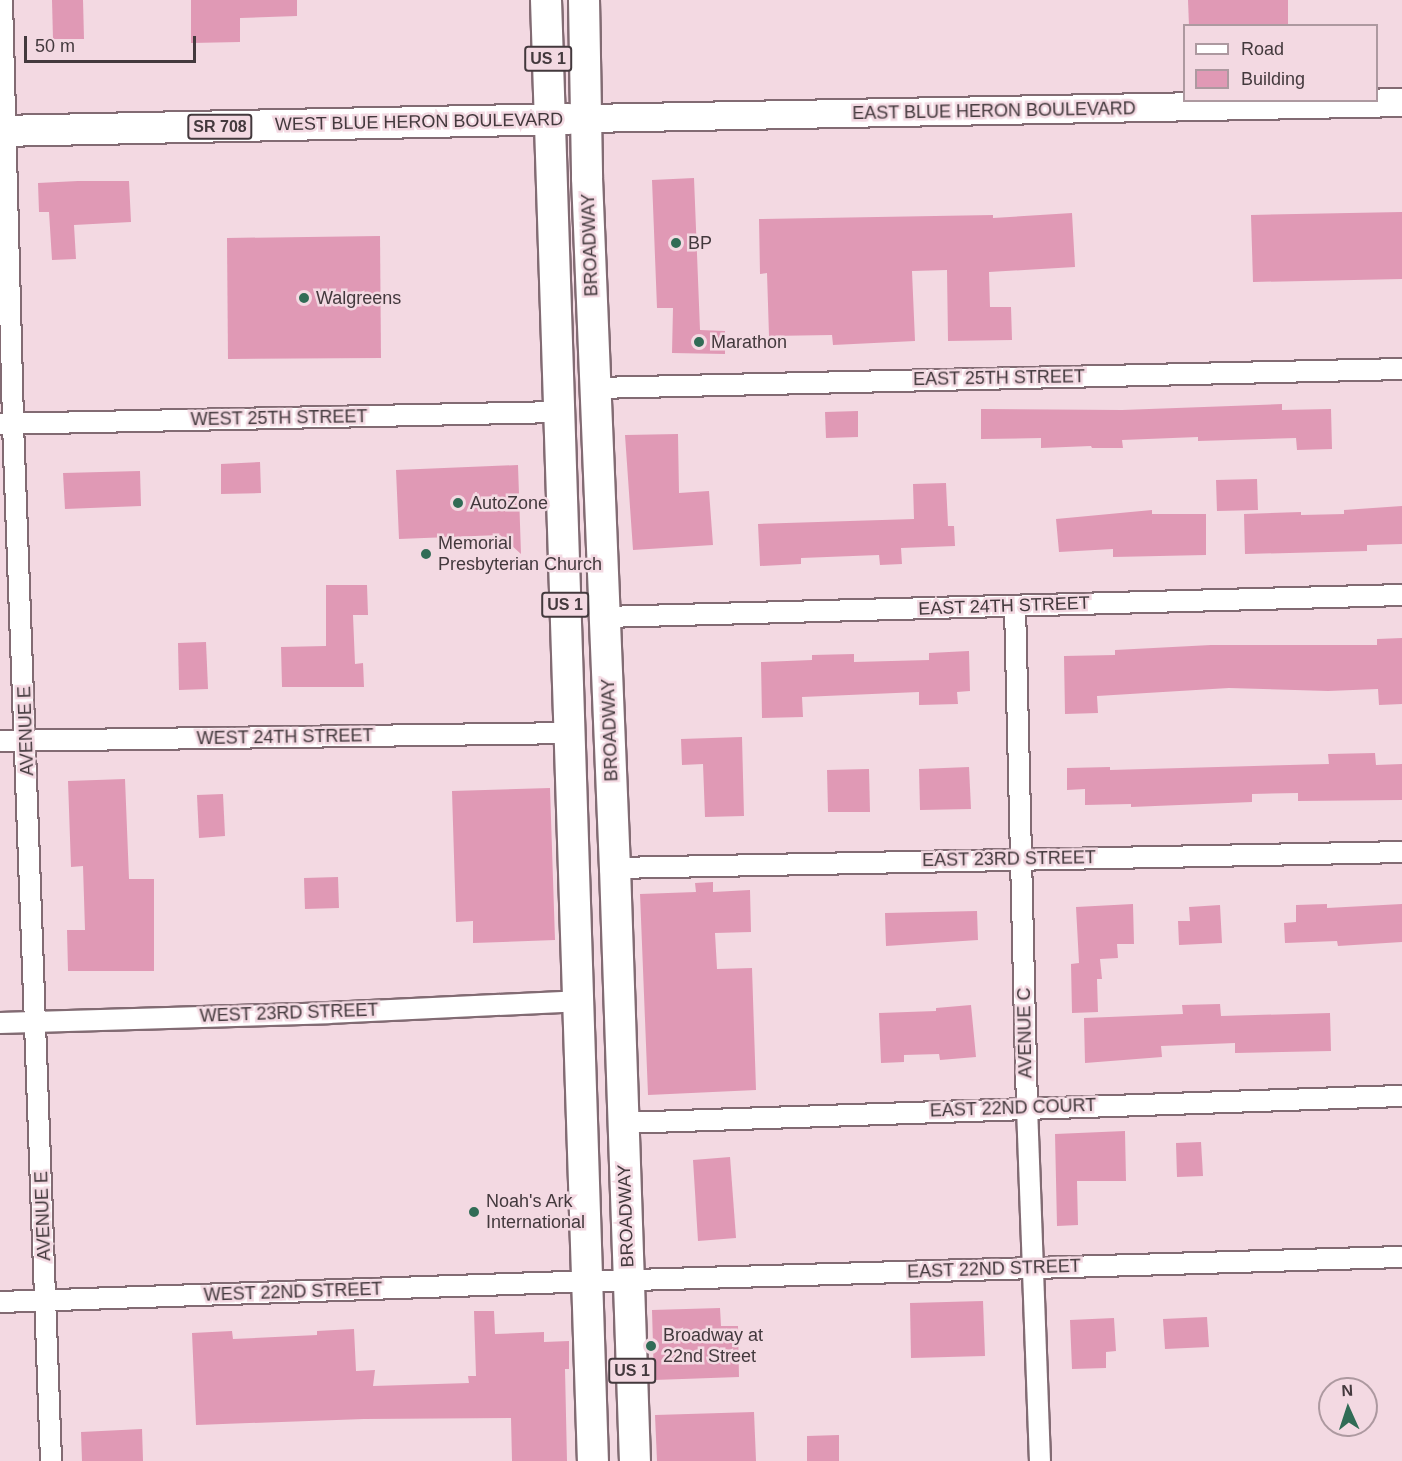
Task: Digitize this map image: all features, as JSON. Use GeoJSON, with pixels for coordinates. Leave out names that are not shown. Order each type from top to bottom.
{"type":"FeatureCollection","features":[{"type":"Feature","properties":{"kind":"main road","name":"BROADWAY"},"geometry":{"type":"LineString","coordinates":[[546,0],[593,1461]]}},
{"type":"Feature","properties":{"kind":"main road","name":"BROADWAY"},"geometry":{"type":"LineString","coordinates":[[584,0],[635,1461]]}},
{"type":"Feature","properties":{"kind":"main road","name":"EAST BLUE HERON BOULEVARD"},"geometry":{"type":"LineString","coordinates":[[587,118],[1402,102]]}},
{"type":"Feature","properties":{"kind":"main road","name":"WEST BLUE HERON BOULEVARD"},"geometry":{"type":"LineString","coordinates":[[3,131],[587,118]]}},
{"type":"Feature","properties":{"kind":"street","name":"AVENUE E"},"geometry":{"type":"LineString","coordinates":[[2,0],[6,424],[26,741],[51,1461]]}},
{"type":"Feature","properties":{"kind":"street","name":"EAST 25TH STREET"},"geometry":{"type":"LineString","coordinates":[[596,388],[1402,369]]}},
{"type":"Feature","properties":{"kind":"street","name":"WEST 25TH STREET"},"geometry":{"type":"LineString","coordinates":[[6,424],[558,412]]}},
{"type":"Feature","properties":{"kind":"street","name":"EAST 24TH STREET"},"geometry":{"type":"LineString","coordinates":[[605,617],[1402,595]]}},
{"type":"Feature","properties":{"kind":"street","name":"AVENUE C"},"geometry":{"type":"LineString","coordinates":[[1015,606],[1027,1107],[1040,1461]]}},
{"type":"Feature","properties":{"kind":"street","name":"WEST 24TH STREET"},"geometry":{"type":"LineString","coordinates":[[0,741],[570,734]]}},
{"type":"Feature","properties":{"kind":"street","name":"EAST 23RD STREET"},"geometry":{"type":"LineString","coordinates":[[615,868],[1402,852]]}},
{"type":"Feature","properties":{"kind":"street","name":"WEST 23RD STREET"},"geometry":{"type":"LineString","coordinates":[[0,1023],[328,1013],[578,1001]]}},
{"type":"Feature","properties":{"kind":"street","name":"EAST 22ND COURT"},"geometry":{"type":"LineString","coordinates":[[623,1123],[1027,1107],[1402,1096]]}},
{"type":"Feature","properties":{"kind":"street","name":"EAST 22ND STREET"},"geometry":{"type":"LineString","coordinates":[[586,1281],[1402,1257]]}},
{"type":"Feature","properties":{"kind":"street","name":"WEST 22ND STREET"},"geometry":{"type":"LineString","coordinates":[[0,1302],[586,1281]]}},
{"type":"Feature","properties":{"kind":"building"},"geometry":{"type":"Polygon","coordinates":[[[52,0],[83,0],[84,39],[53,39],[52,0]]]}},
{"type":"Feature","properties":{"kind":"building"},"geometry":{"type":"Polygon","coordinates":[[[191,0],[297,0],[297,16],[240,18],[240,42],[191,43],[191,0]]]}},
{"type":"Feature","properties":{"kind":"building"},"geometry":{"type":"Polygon","coordinates":[[[1188,0],[1288,0],[1288,24],[1189,24],[1188,0]]]}},
{"type":"Feature","properties":{"kind":"building","name":"BP"},"geometry":{"type":"Polygon","coordinates":[[[694,178],[700,330],[725,331],[725,354],[672,353],[673,308],[657,308],[652,180],[694,178]]]}},
{"type":"Feature","properties":{"kind":"building"},"geometry":{"type":"Polygon","coordinates":[[[129,181],[131,222],[74,225],[76,259],[52,260],[49,212],[39,212],[38,183],[129,181]]]}},
{"type":"Feature","properties":{"kind":"building"},"geometry":{"type":"Polygon","coordinates":[[[1402,212],[1402,279],[1253,282],[1251,215],[1402,212]]]}},
{"type":"Feature","properties":{"kind":"building"},"geometry":{"type":"Polygon","coordinates":[[[1072,213],[1075,267],[989,272],[990,307],[1011,307],[1012,340],[948,341],[947,270],[912,271],[915,341],[833,345],[832,335],[769,336],[767,273],[760,274],[759,219],[993,215],[993,218],[1072,213]]]}},
{"type":"Feature","properties":{"kind":"building","name":"Walgreens"},"geometry":{"type":"Polygon","coordinates":[[[380,236],[381,358],[228,359],[227,238],[380,236]]]}},
{"type":"Feature","properties":{"kind":"building"},"geometry":{"type":"Polygon","coordinates":[[[1282,404],[1282,410],[1331,409],[1332,449],[1297,450],[1296,438],[1198,441],[1198,437],[1122,440],[1123,448],[1092,448],[1091,446],[1041,448],[1041,438],[981,439],[981,409],[1122,410],[1282,404]]]}},
{"type":"Feature","properties":{"kind":"building"},"geometry":{"type":"Polygon","coordinates":[[[858,411],[858,437],[826,438],[825,412],[858,411]]]}},
{"type":"Feature","properties":{"kind":"building"},"geometry":{"type":"Polygon","coordinates":[[[678,434],[679,493],[709,491],[713,545],[633,550],[625,435],[678,434]]]}},
{"type":"Feature","properties":{"kind":"building"},"geometry":{"type":"Polygon","coordinates":[[[260,462],[261,493],[221,494],[221,464],[260,462]]]}},
{"type":"Feature","properties":{"kind":"building","name":"AutoZone"},"geometry":{"type":"Polygon","coordinates":[[[518,465],[521,554],[500,535],[399,539],[396,470],[518,465]]]}},
{"type":"Feature","properties":{"kind":"building"},"geometry":{"type":"Polygon","coordinates":[[[140,471],[141,506],[65,509],[63,473],[140,471]]]}},
{"type":"Feature","properties":{"kind":"building"},"geometry":{"type":"Polygon","coordinates":[[[1257,479],[1258,510],[1217,511],[1216,480],[1257,479]]]}},
{"type":"Feature","properties":{"kind":"building"},"geometry":{"type":"Polygon","coordinates":[[[946,483],[948,526],[954,526],[955,546],[901,548],[902,564],[880,565],[879,555],[801,558],[801,564],[760,566],[758,524],[914,519],[913,484],[946,483]]]}},
{"type":"Feature","properties":{"kind":"building"},"geometry":{"type":"Polygon","coordinates":[[[1402,506],[1402,544],[1367,545],[1367,551],[1245,554],[1244,514],[1301,512],[1301,515],[1344,514],[1344,510],[1402,506]]]}},
{"type":"Feature","properties":{"kind":"building"},"geometry":{"type":"Polygon","coordinates":[[[1152,510],[1152,514],[1206,514],[1206,555],[1113,557],[1113,549],[1059,552],[1056,519],[1152,510]]]}},
{"type":"Feature","properties":{"kind":"building"},"geometry":{"type":"Polygon","coordinates":[[[326,585],[367,585],[368,615],[353,615],[355,664],[363,663],[364,687],[282,687],[281,647],[326,646],[326,585]]]}},
{"type":"Feature","properties":{"kind":"building"},"geometry":{"type":"Polygon","coordinates":[[[1402,638],[1402,704],[1379,705],[1378,689],[1328,691],[1229,688],[1097,696],[1098,713],[1065,714],[1064,656],[1115,655],[1115,650],[1211,645],[1377,645],[1377,639],[1402,638]]]}},
{"type":"Feature","properties":{"kind":"building"},"geometry":{"type":"Polygon","coordinates":[[[206,642],[208,689],[179,690],[178,643],[206,642]]]}},
{"type":"Feature","properties":{"kind":"building"},"geometry":{"type":"Polygon","coordinates":[[[969,651],[970,691],[957,692],[958,704],[919,705],[919,692],[802,697],[803,717],[762,718],[761,662],[812,660],[812,655],[854,654],[854,662],[929,660],[929,653],[969,651]]]}},
{"type":"Feature","properties":{"kind":"building"},"geometry":{"type":"Polygon","coordinates":[[[742,737],[744,816],[705,817],[703,764],[682,765],[681,739],[742,737]]]}},
{"type":"Feature","properties":{"kind":"building"},"geometry":{"type":"Polygon","coordinates":[[[1375,753],[1376,765],[1402,764],[1402,800],[1298,801],[1298,793],[1252,794],[1252,802],[1131,807],[1131,804],[1085,805],[1085,789],[1067,790],[1067,768],[1110,767],[1110,770],[1329,764],[1328,754],[1375,753]]]}},
{"type":"Feature","properties":{"kind":"building"},"geometry":{"type":"Polygon","coordinates":[[[969,767],[971,809],[920,810],[919,769],[969,767]]]}},
{"type":"Feature","properties":{"kind":"building"},"geometry":{"type":"Polygon","coordinates":[[[869,769],[870,812],[828,812],[827,770],[869,769]]]}},
{"type":"Feature","properties":{"kind":"building"},"geometry":{"type":"Polygon","coordinates":[[[125,779],[129,879],[154,879],[154,971],[68,971],[67,930],[85,930],[83,866],[71,867],[68,781],[125,779]]]}},
{"type":"Feature","properties":{"kind":"building"},"geometry":{"type":"Polygon","coordinates":[[[550,788],[555,940],[473,943],[473,921],[456,922],[452,791],[550,788]]]}},
{"type":"Feature","properties":{"kind":"building"},"geometry":{"type":"Polygon","coordinates":[[[223,794],[225,836],[199,838],[197,795],[223,794]]]}},
{"type":"Feature","properties":{"kind":"building"},"geometry":{"type":"Polygon","coordinates":[[[338,877],[339,908],[305,909],[304,878],[338,877]]]}},
{"type":"Feature","properties":{"kind":"building"},"geometry":{"type":"Polygon","coordinates":[[[713,882],[713,892],[750,890],[751,932],[715,933],[717,969],[752,968],[756,1090],[648,1095],[640,894],[696,892],[695,883],[713,882]]]}},
{"type":"Feature","properties":{"kind":"building"},"geometry":{"type":"Polygon","coordinates":[[[1133,904],[1134,944],[1117,944],[1118,958],[1100,959],[1102,979],[1097,979],[1098,1012],[1072,1013],[1071,964],[1079,963],[1076,907],[1133,904]]]}},
{"type":"Feature","properties":{"kind":"building"},"geometry":{"type":"Polygon","coordinates":[[[1327,904],[1327,908],[1402,904],[1402,942],[1338,946],[1337,941],[1285,943],[1284,923],[1296,922],[1296,905],[1327,904]]]}},
{"type":"Feature","properties":{"kind":"building"},"geometry":{"type":"Polygon","coordinates":[[[1220,905],[1222,943],[1179,945],[1178,921],[1190,921],[1189,907],[1220,905]]]}},
{"type":"Feature","properties":{"kind":"building"},"geometry":{"type":"Polygon","coordinates":[[[977,911],[978,940],[886,946],[885,913],[977,911]]]}},
{"type":"Feature","properties":{"kind":"building"},"geometry":{"type":"Polygon","coordinates":[[[1220,1004],[1221,1016],[1330,1013],[1331,1051],[1235,1053],[1235,1043],[1161,1046],[1162,1057],[1085,1063],[1084,1018],[1183,1014],[1182,1005],[1220,1004]]]}},
{"type":"Feature","properties":{"kind":"building"},"geometry":{"type":"Polygon","coordinates":[[[971,1005],[976,1057],[940,1060],[939,1054],[904,1055],[904,1062],[881,1063],[879,1013],[936,1011],[936,1008],[971,1005]]]}},
{"type":"Feature","properties":{"kind":"building"},"geometry":{"type":"Polygon","coordinates":[[[1125,1131],[1126,1181],[1077,1181],[1078,1225],[1057,1226],[1055,1134],[1125,1131]]]}},
{"type":"Feature","properties":{"kind":"building"},"geometry":{"type":"Polygon","coordinates":[[[1201,1142],[1203,1176],[1177,1177],[1176,1143],[1201,1142]]]}},
{"type":"Feature","properties":{"kind":"building"},"geometry":{"type":"Polygon","coordinates":[[[730,1157],[736,1238],[698,1241],[693,1160],[730,1157]]]}},
{"type":"Feature","properties":{"kind":"building"},"geometry":{"type":"Polygon","coordinates":[[[983,1301],[985,1356],[911,1358],[910,1303],[983,1301]]]}},
{"type":"Feature","properties":{"kind":"building"},"geometry":{"type":"Polygon","coordinates":[[[720,1308],[721,1326],[738,1326],[739,1377],[654,1380],[652,1310],[720,1308]]]}},
{"type":"Feature","properties":{"kind":"building"},"geometry":{"type":"Polygon","coordinates":[[[474,1311],[494,1311],[495,1334],[544,1332],[544,1342],[569,1341],[569,1369],[565,1369],[567,1461],[512,1461],[511,1418],[364,1419],[196,1425],[192,1333],[232,1331],[233,1339],[317,1335],[317,1331],[354,1329],[356,1371],[375,1370],[373,1386],[469,1383],[468,1376],[476,1376],[474,1311]]]}},
{"type":"Feature","properties":{"kind":"building"},"geometry":{"type":"Polygon","coordinates":[[[1207,1317],[1209,1347],[1165,1349],[1163,1319],[1207,1317]]]}},
{"type":"Feature","properties":{"kind":"building"},"geometry":{"type":"Polygon","coordinates":[[[1114,1318],[1116,1351],[1106,1352],[1106,1368],[1072,1369],[1070,1320],[1114,1318]]]}},
{"type":"Feature","properties":{"kind":"building"},"geometry":{"type":"Polygon","coordinates":[[[754,1412],[756,1461],[657,1461],[655,1415],[754,1412]]]}},
{"type":"Feature","properties":{"kind":"building"},"geometry":{"type":"Polygon","coordinates":[[[142,1429],[143,1461],[82,1461],[81,1432],[142,1429]]]}},
{"type":"Feature","properties":{"kind":"building"},"geometry":{"type":"Polygon","coordinates":[[[839,1435],[839,1461],[807,1461],[807,1436],[839,1435]]]}},
{"type":"Feature","properties":{"kind":"place","name":"BP"},"geometry":{"type":"Point","coordinates":[676,243]}},
{"type":"Feature","properties":{"kind":"place","name":"Walgreens"},"geometry":{"type":"Point","coordinates":[304,298]}},
{"type":"Feature","properties":{"kind":"place","name":"Marathon"},"geometry":{"type":"Point","coordinates":[699,342]}},
{"type":"Feature","properties":{"kind":"place","name":"AutoZone"},"geometry":{"type":"Point","coordinates":[458,503]}},
{"type":"Feature","properties":{"kind":"place","name":"Memorial Presbyterian Church"},"geometry":{"type":"Point","coordinates":[426,554]}},
{"type":"Feature","properties":{"kind":"place","name":"Noah's Ark International"},"geometry":{"type":"Point","coordinates":[474,1212]}},
{"type":"Feature","properties":{"kind":"place","name":"Broadway at 22nd Street"},"geometry":{"type":"Point","coordinates":[651,1346]}}]}
